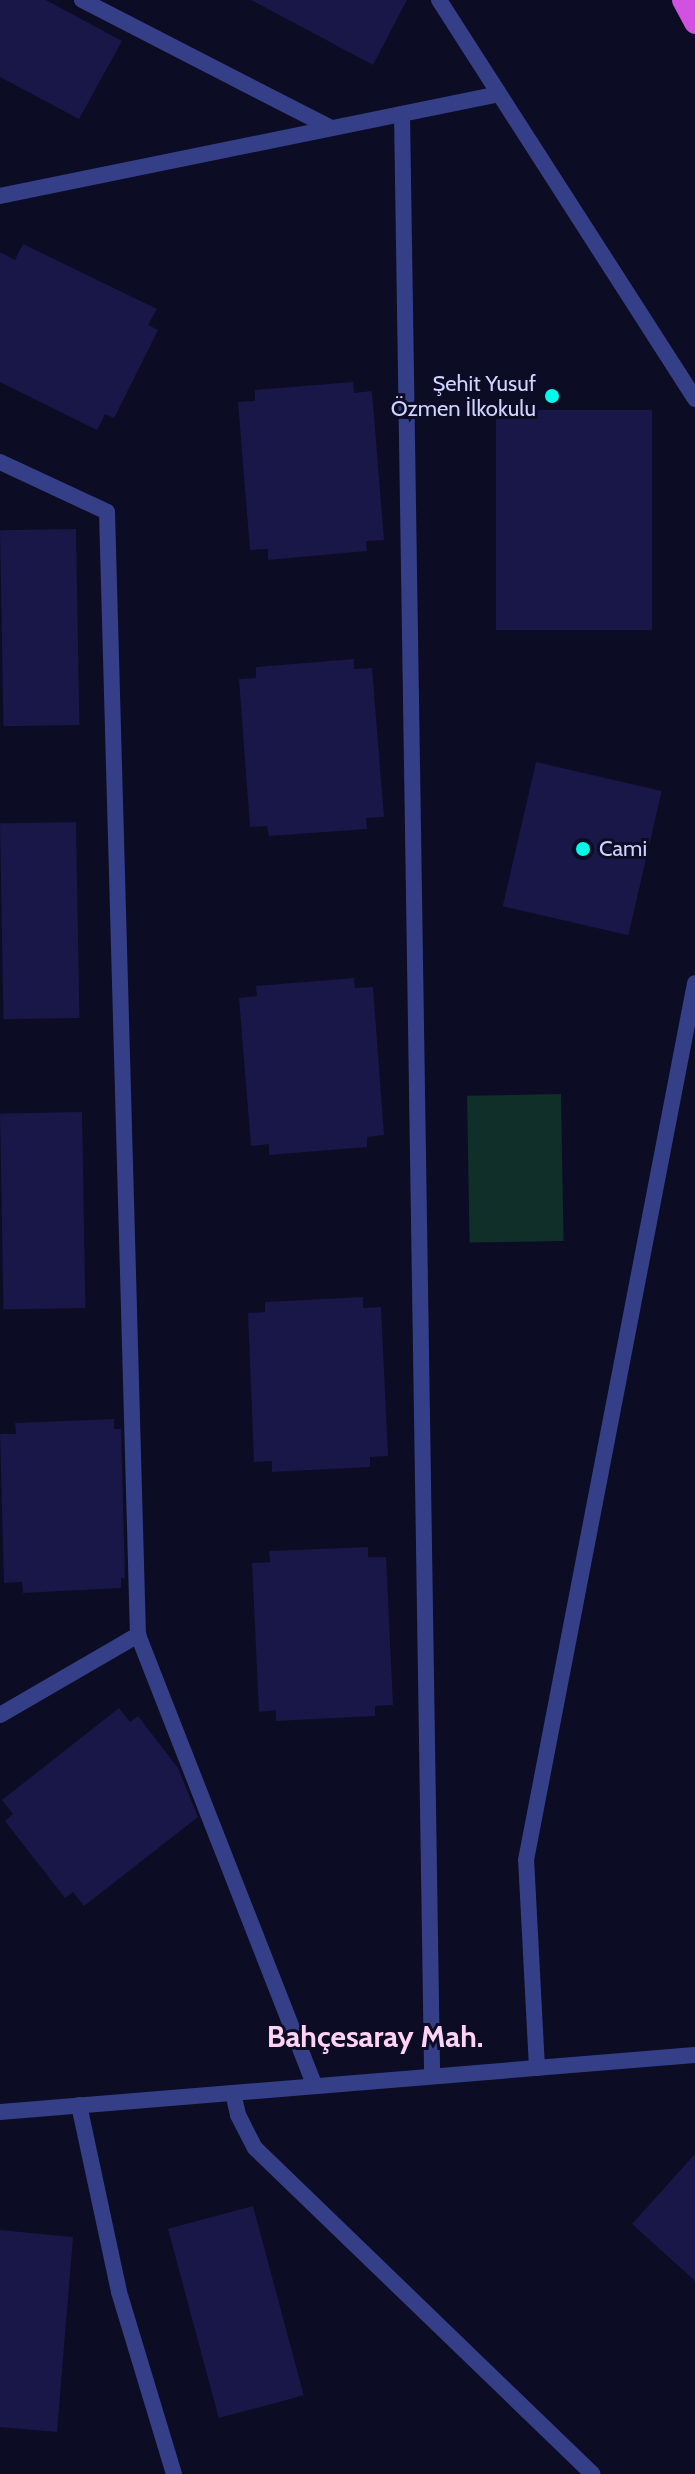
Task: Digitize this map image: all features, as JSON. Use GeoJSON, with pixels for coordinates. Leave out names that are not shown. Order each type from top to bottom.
{"type":"FeatureCollection","features":[{"type":"Feature","properties":{"kind":"highway"},"geometry":{"type":"LineString","coordinates":[[683,0],[695,23]]}},
{"type":"Feature","properties":{"kind":"street"},"geometry":{"type":"LineString","coordinates":[[82,0],[331,128]]}},
{"type":"Feature","properties":{"kind":"street"},"geometry":{"type":"LineString","coordinates":[[439,0],[695,399]]}},
{"type":"Feature","properties":{"kind":"street"},"geometry":{"type":"LineString","coordinates":[[0,196],[499,94]]}},
{"type":"Feature","properties":{"kind":"street"},"geometry":{"type":"LineString","coordinates":[[402,114],[432,2076]]}},
{"type":"Feature","properties":{"kind":"street"},"geometry":{"type":"LineString","coordinates":[[0,462],[107,512],[138,1635],[315,2086]]}},
{"type":"Feature","properties":{"kind":"street"},"geometry":{"type":"LineString","coordinates":[[537,2068],[526,1860],[695,983]]}},
{"type":"Feature","properties":{"kind":"street"},"geometry":{"type":"LineString","coordinates":[[0,1715],[138,1635]]}},
{"type":"Feature","properties":{"kind":"street"},"geometry":{"type":"LineString","coordinates":[[0,2112],[695,2055]]}},
{"type":"Feature","properties":{"kind":"street"},"geometry":{"type":"LineString","coordinates":[[233,2093],[238,2115],[255,2148],[592,2474]]}},
{"type":"Feature","properties":{"kind":"street"},"geometry":{"type":"LineString","coordinates":[[79,2105],[119,2292],[174,2474]]}},
{"type":"Feature","properties":{"kind":"green space"},"geometry":{"type":"Polygon","coordinates":[[[561,1094],[564,1241],[470,1243],[467,1096],[561,1094]]]}},
{"type":"Feature","properties":{"kind":"building"},"geometry":{"type":"Polygon","coordinates":[[[0,0],[46,0],[122,41],[79,119],[0,77],[0,0]]]}},
{"type":"Feature","properties":{"kind":"building"},"geometry":{"type":"Polygon","coordinates":[[[251,0],[407,0],[373,65],[251,0]]]}},
{"type":"Feature","properties":{"kind":"building"},"geometry":{"type":"Polygon","coordinates":[[[23,244],[157,309],[148,325],[158,330],[114,418],[105,414],[97,430],[0,382],[0,252],[15,260],[23,244]]]}},
{"type":"Feature","properties":{"kind":"building"},"geometry":{"type":"Polygon","coordinates":[[[353,382],[354,393],[372,391],[384,540],[366,541],[367,551],[268,560],[268,549],[250,550],[238,402],[255,401],[255,390],[353,382]]]}},
{"type":"Feature","properties":{"kind":"building"},"geometry":{"type":"Polygon","coordinates":[[[496,410],[652,410],[652,630],[496,630],[496,410]]]}},
{"type":"Feature","properties":{"kind":"building"},"geometry":{"type":"Polygon","coordinates":[[[76,529],[79,725],[3,726],[0,530],[76,529]]]}},
{"type":"Feature","properties":{"kind":"building"},"geometry":{"type":"Polygon","coordinates":[[[354,659],[354,669],[372,668],[384,817],[366,818],[367,829],[269,836],[267,826],[250,827],[239,679],[256,678],[256,667],[354,659]]]}},
{"type":"Feature","properties":{"kind":"building","name":"Cami"},"geometry":{"type":"Polygon","coordinates":[[[536,762],[662,791],[628,935],[503,906],[536,762]]]}},
{"type":"Feature","properties":{"kind":"building"},"geometry":{"type":"Polygon","coordinates":[[[76,822],[79,1018],[3,1019],[0,823],[76,822]]]}},
{"type":"Feature","properties":{"kind":"building"},"geometry":{"type":"Polygon","coordinates":[[[354,978],[355,988],[373,987],[384,1135],[367,1137],[367,1147],[269,1155],[269,1144],[251,1146],[239,998],[257,996],[256,986],[354,978]]]}},
{"type":"Feature","properties":{"kind":"building"},"geometry":{"type":"Polygon","coordinates":[[[82,1112],[85,1308],[3,1309],[0,1113],[82,1112]]]}},
{"type":"Feature","properties":{"kind":"building"},"geometry":{"type":"Polygon","coordinates":[[[363,1297],[363,1308],[381,1307],[388,1456],[370,1457],[370,1467],[272,1472],[272,1461],[254,1462],[248,1313],[265,1312],[265,1302],[363,1297]]]}},
{"type":"Feature","properties":{"kind":"building"},"geometry":{"type":"Polygon","coordinates":[[[114,1419],[114,1429],[121,1429],[125,1578],[121,1578],[121,1588],[23,1593],[22,1582],[4,1583],[0,1434],[16,1434],[15,1423],[114,1419]]]}},
{"type":"Feature","properties":{"kind":"building"},"geometry":{"type":"Polygon","coordinates":[[[368,1547],[368,1557],[386,1557],[393,1705],[375,1706],[375,1716],[276,1721],[276,1710],[259,1712],[252,1563],[270,1562],[269,1551],[368,1547]]]}},
{"type":"Feature","properties":{"kind":"building"},"geometry":{"type":"Polygon","coordinates":[[[119,1708],[130,1722],[138,1716],[178,1768],[198,1817],[84,1906],[73,1892],[65,1898],[5,1821],[13,1814],[2,1800],[119,1708]]]}},
{"type":"Feature","properties":{"kind":"building"},"geometry":{"type":"Polygon","coordinates":[[[695,2154],[695,2281],[632,2224],[695,2154]]]}},
{"type":"Feature","properties":{"kind":"building"},"geometry":{"type":"Polygon","coordinates":[[[253,2206],[304,2395],[219,2418],[168,2229],[253,2206]]]}},
{"type":"Feature","properties":{"kind":"building"},"geometry":{"type":"Polygon","coordinates":[[[0,2230],[73,2237],[57,2432],[0,2427],[0,2230]]]}},
{"type":"Feature","properties":{"kind":"place","name":"Şehit Yusuf Özmen İlkokulu"},"geometry":{"type":"Point","coordinates":[552,396]}},
{"type":"Feature","properties":{"kind":"place","name":"Cami"},"geometry":{"type":"Point","coordinates":[583,849]}},
{"type":"Feature","properties":{"kind":"district","name":"Bahçesaray Mah."},"geometry":{"type":"Point","coordinates":[375,2037]}}]}
